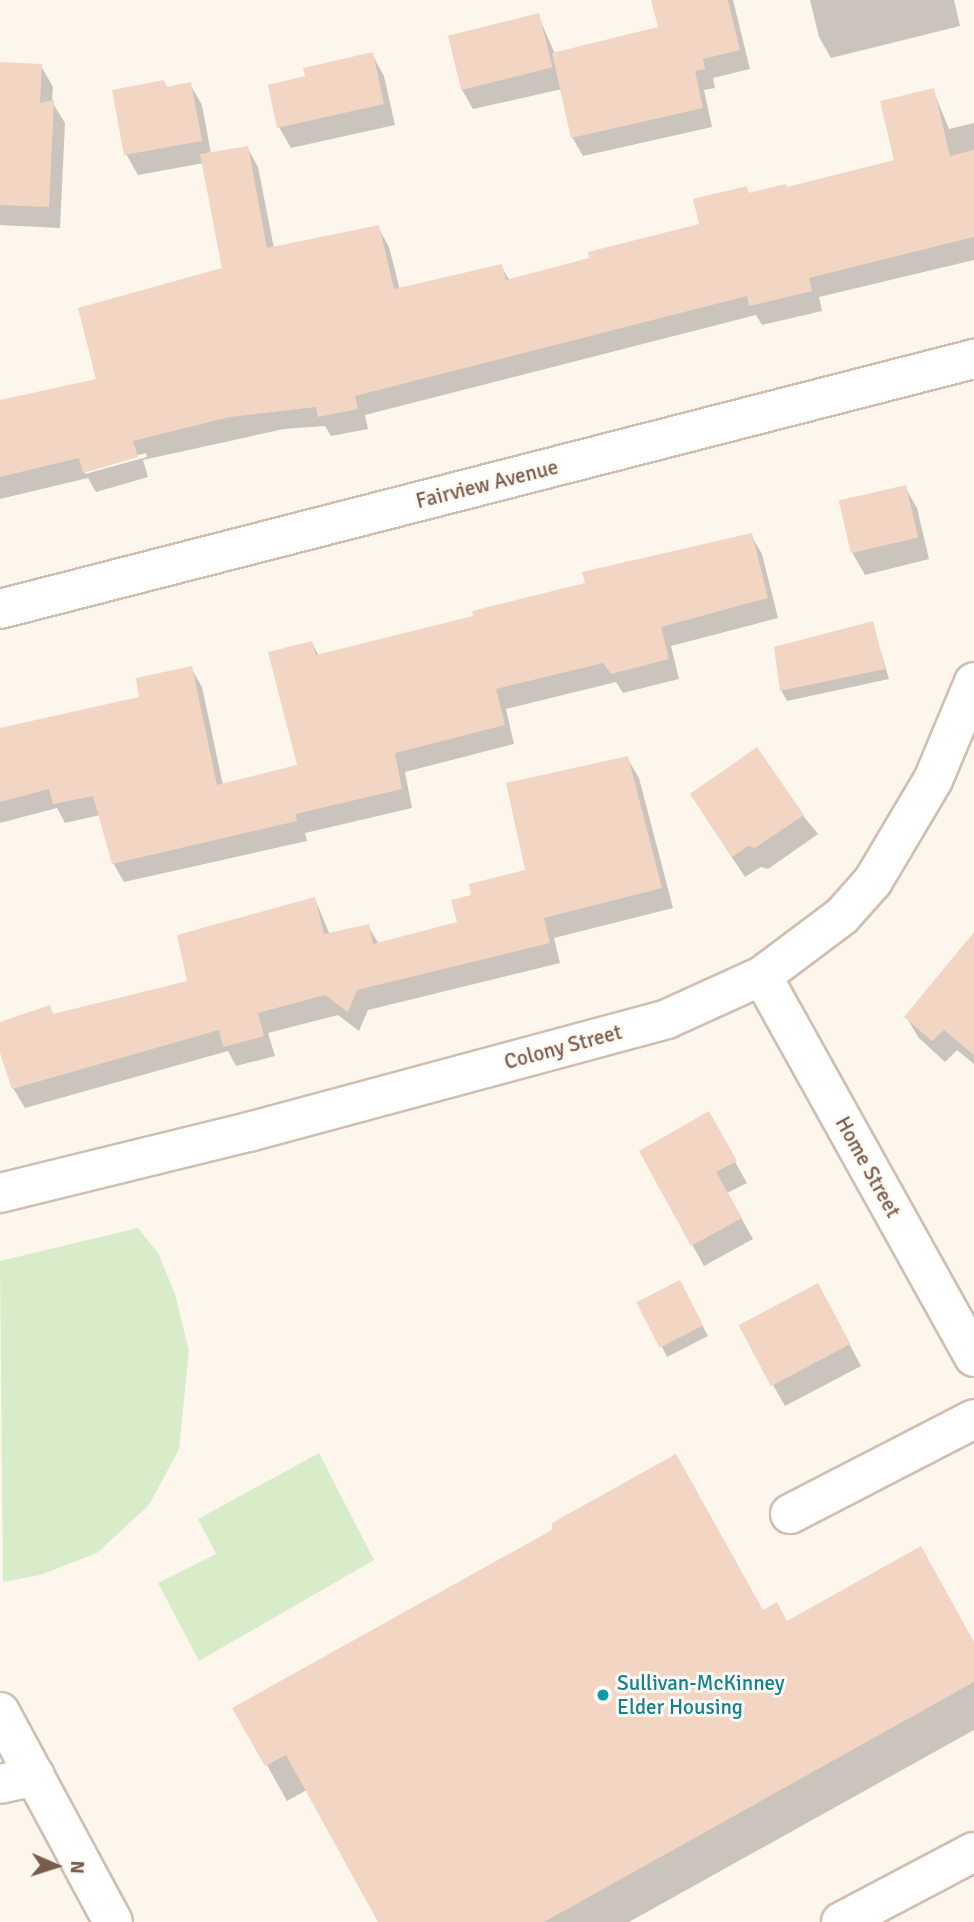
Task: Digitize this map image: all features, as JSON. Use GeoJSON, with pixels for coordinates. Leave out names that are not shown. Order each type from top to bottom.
{"type":"FeatureCollection","features":[{"type":"Feature","properties":{"kind":"street","name":"Fairview Avenue"},"geometry":{"type":"LineString","coordinates":[[0,609],[974,359]]}},
{"type":"Feature","properties":{"kind":"street","name":"Colony Street"},"geometry":{"type":"LineString","coordinates":[[0,1193],[249,1132],[667,1019],[762,976],[842,916],[873,881],[933,780],[974,682]]}},
{"type":"Feature","properties":{"kind":"street","name":"Home Street"},"geometry":{"type":"LineString","coordinates":[[762,976],[974,1357]]}},
{"type":"Feature","properties":{"kind":"street"},"geometry":{"type":"LineString","coordinates":[[790,1514],[974,1419]]}},
{"type":"Feature","properties":{"kind":"street"},"geometry":{"type":"LineString","coordinates":[[0,1712],[17,1780],[113,1922]]}},
{"type":"Feature","properties":{"kind":"street"},"geometry":{"type":"LineString","coordinates":[[841,1922],[974,1852]]}},
{"type":"Feature","properties":{"kind":"green space"},"geometry":{"type":"Polygon","coordinates":[[[138,1228],[158,1253],[175,1294],[189,1351],[179,1449],[149,1505],[97,1553],[40,1575],[3,1582],[0,1261],[138,1228]]]}},
{"type":"Feature","properties":{"kind":"green space"},"geometry":{"type":"Polygon","coordinates":[[[319,1453],[374,1560],[199,1661],[158,1583],[216,1554],[198,1519],[319,1453]]]}},
{"type":"Feature","properties":{"kind":"building"},"geometry":{"type":"Polygon","coordinates":[[[651,0],[728,0],[740,50],[703,59],[705,69],[695,71],[703,108],[571,138],[552,53],[658,27],[651,0]]]}},
{"type":"Feature","properties":{"kind":"building"},"geometry":{"type":"Polygon","coordinates":[[[539,13],[553,67],[461,90],[448,36],[539,13]]]}},
{"type":"Feature","properties":{"kind":"building"},"geometry":{"type":"Polygon","coordinates":[[[373,52],[384,104],[277,128],[268,85],[305,76],[303,68],[373,52]]]}},
{"type":"Feature","properties":{"kind":"building"},"geometry":{"type":"Polygon","coordinates":[[[0,62],[42,64],[40,103],[54,100],[49,207],[0,205],[0,62]]]}},
{"type":"Feature","properties":{"kind":"building"},"geometry":{"type":"Polygon","coordinates":[[[164,80],[166,87],[191,82],[202,141],[124,155],[112,90],[164,80]]]}},
{"type":"Feature","properties":{"kind":"building"},"geometry":{"type":"Polygon","coordinates":[[[934,88],[950,156],[974,150],[974,237],[809,278],[812,291],[749,306],[747,296],[355,396],[358,409],[318,417],[316,407],[230,417],[133,441],[138,457],[83,473],[79,458],[0,477],[0,400],[96,379],[78,308],[222,268],[200,154],[248,146],[267,248],[379,225],[394,289],[502,264],[506,280],[589,258],[588,252],[699,224],[693,199],[747,186],[748,193],[786,184],[787,187],[894,160],[880,101],[934,88]]]}},
{"type":"Feature","properties":{"kind":"building"},"geometry":{"type":"Polygon","coordinates":[[[906,485],[918,538],[851,553],[839,501],[906,485]]]}},
{"type":"Feature","properties":{"kind":"building"},"geometry":{"type":"Polygon","coordinates":[[[752,533],[768,598],[661,627],[669,659],[611,674],[603,663],[496,689],[505,725],[395,753],[402,789],[296,814],[297,821],[112,864],[93,796],[53,804],[49,789],[0,802],[0,728],[139,697],[136,678],[192,666],[217,785],[297,765],[268,652],[312,641],[316,655],[473,616],[472,611],[585,583],[582,572],[752,533]]]}},
{"type":"Feature","properties":{"kind":"building"},"geometry":{"type":"Polygon","coordinates":[[[873,621],[885,669],[780,691],[774,647],[873,621]]]}},
{"type":"Feature","properties":{"kind":"building"},"geometry":{"type":"Polygon","coordinates":[[[757,747],[804,815],[755,848],[748,846],[732,857],[690,794],[757,747]]]}},
{"type":"Feature","properties":{"kind":"building"},"geometry":{"type":"Polygon","coordinates":[[[628,756],[662,888],[544,918],[550,943],[357,990],[348,1012],[325,995],[258,1013],[264,1036],[223,1047],[219,1030],[12,1089],[0,1053],[0,1022],[50,1005],[53,1014],[187,981],[177,935],[315,897],[324,934],[369,924],[373,944],[457,922],[451,900],[471,895],[469,884],[525,870],[506,783],[628,756]]]}},
{"type":"Feature","properties":{"kind":"building"},"geometry":{"type":"Polygon","coordinates":[[[974,932],[974,1055],[944,1030],[932,1041],[904,1017],[974,932]]]}},
{"type":"Feature","properties":{"kind":"building"},"geometry":{"type":"Polygon","coordinates":[[[709,1111],[737,1161],[716,1172],[742,1218],[691,1246],[639,1151],[709,1111]]]}},
{"type":"Feature","properties":{"kind":"building"},"geometry":{"type":"Polygon","coordinates":[[[680,1280],[703,1325],[659,1348],[636,1302],[680,1280]]]}},
{"type":"Feature","properties":{"kind":"building"},"geometry":{"type":"Polygon","coordinates":[[[818,1283],[850,1344],[771,1386],[739,1325],[818,1283]]]}},
{"type":"Feature","properties":{"kind":"building","name":"Sullivan-McKinney Elder Housing"},"geometry":{"type":"Polygon","coordinates":[[[676,1454],[763,1610],[777,1602],[787,1621],[921,1546],[974,1642],[974,1682],[544,1922],[378,1922],[286,1755],[265,1766],[232,1708],[552,1530],[552,1523],[676,1454]]]}},
{"type":"Feature","properties":{"kind":"place","name":"Sullivan-McKinney Elder Housing"},"geometry":{"type":"Point","coordinates":[603,1695]}}]}
